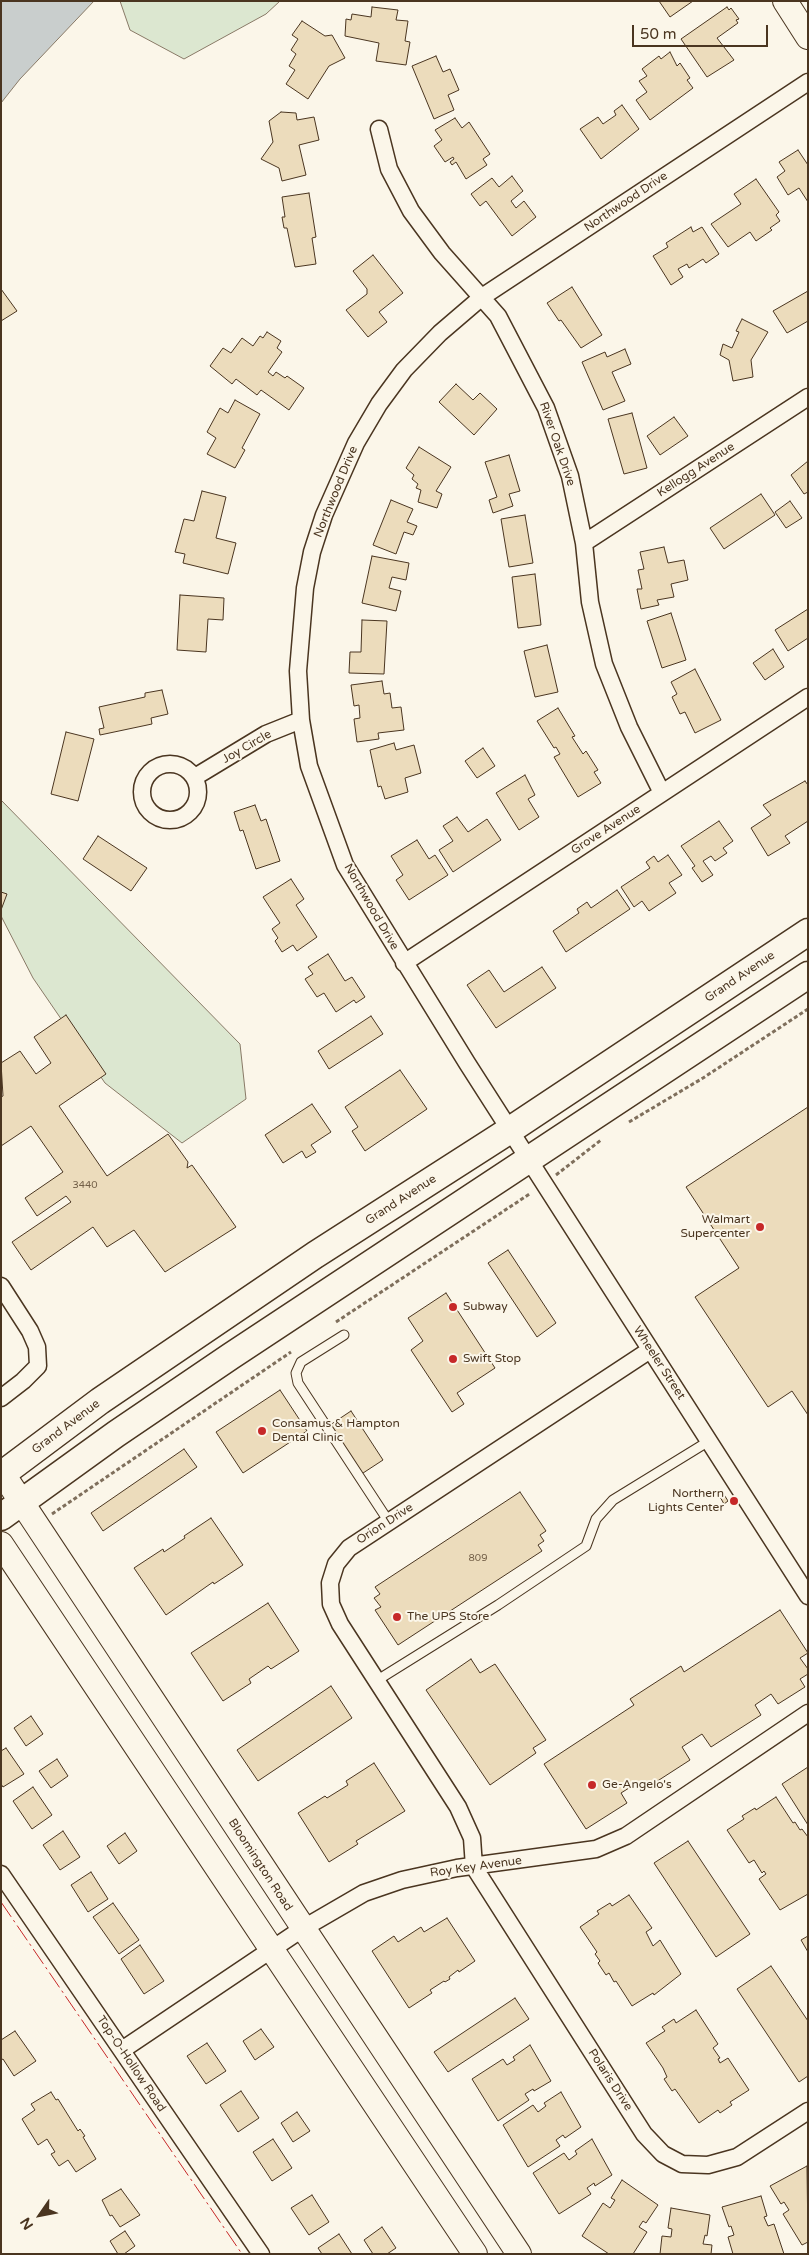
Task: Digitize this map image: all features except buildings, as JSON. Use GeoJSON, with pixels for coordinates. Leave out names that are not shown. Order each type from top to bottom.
{"type":"FeatureCollection","features":[{"type":"Feature","properties":{"kind":"main road","name":"Grand Avenue"},"geometry":{"type":"LineString","coordinates":[[2,1475],[100,1401],[315,1255],[510,1130],[808,932]]}},
{"type":"Feature","properties":{"kind":"main road"},"geometry":{"type":"LineString","coordinates":[[1,1517],[116,1434],[231,1356],[808,975]]}},
{"type":"Feature","properties":{"kind":"street"},"geometry":{"type":"LineString","coordinates":[[785,1],[808,37]]}},
{"type":"Feature","properties":{"kind":"street","name":"Northwood Drive"},"geometry":{"type":"LineString","coordinates":[[510,1130],[404,963],[345,865],[309,766],[301,720],[298,671],[305,588],[312,552],[339,479],[356,443],[379,404],[404,370],[440,333],[482,297],[808,82]]}},
{"type":"Feature","properties":{"kind":"street","name":"River Oak Drive"},"geometry":{"type":"LineString","coordinates":[[379,129],[389,169],[410,211],[442,253],[498,316],[546,408],[570,476],[584,543],[590,602],[604,664],[629,727],[662,793]]}},
{"type":"Feature","properties":{"kind":"street","name":"Kellogg Avenue"},"geometry":{"type":"LineString","coordinates":[[584,543],[808,397]]}},
{"type":"Feature","properties":{"kind":"street","name":"Grove Avenue"},"geometry":{"type":"LineString","coordinates":[[404,963],[808,697]]}},
{"type":"Feature","properties":{"kind":"street","name":"Joy Circle"},"geometry":{"type":"LineString","coordinates":[[195,777],[266,734],[301,720]]}},
{"type":"Feature","properties":{"kind":"street","name":"Wheeler Street"},"geometry":{"type":"LineString","coordinates":[[510,1130],[808,1596]]}},
{"type":"Feature","properties":{"kind":"street"},"geometry":{"type":"LineString","coordinates":[[1,1286],[30,1331],[36,1347],[38,1366],[1,1398]]}},
{"type":"Feature","properties":{"kind":"street","name":"Orion Drive"},"geometry":{"type":"LineString","coordinates":[[474,1867],[472,1838],[458,1807],[376,1682],[340,1624],[330,1604],[330,1583],[336,1564],[349,1548],[650,1350]]}},
{"type":"Feature","properties":{"kind":"street","name":"Bloomington Road"},"geometry":{"type":"LineString","coordinates":[[2,1475],[22,1502],[302,1929],[519,2254]]}},
{"type":"Feature","properties":{"kind":"street"},"geometry":{"type":"LineString","coordinates":[[1,1544],[475,2254]]}},
{"type":"Feature","properties":{"kind":"street","name":"Roy Key Avenue"},"geometry":{"type":"LineString","coordinates":[[122,2050],[302,1929],[364,1894],[402,1880],[457,1868],[596,1849],[626,1836],[808,1713]]}},
{"type":"Feature","properties":{"kind":"street","name":"Polaris Drive"},"geometry":{"type":"LineString","coordinates":[[474,1867],[644,2134],[663,2154],[682,2164],[708,2165],[737,2157],[808,2111]]}},
{"type":"Feature","properties":{"kind":"street","name":"Top-O-Hollow Road"},"geometry":{"type":"LineString","coordinates":[[1,1874],[122,2050],[254,2251]]}},
{"type":"Feature","properties":{"kind":"lane"},"geometry":{"type":"LineString","coordinates":[[344,1335],[301,1362],[296,1373],[298,1383],[388,1522]]}},
{"type":"Feature","properties":{"kind":"lane"},"geometry":{"type":"LineString","coordinates":[[376,1682],[498,1605],[586,1546],[596,1519],[613,1500],[708,1441]]}},
{"type":"Feature","properties":{"kind":"path"},"geometry":{"type":"LineString","coordinates":[[624,1125],[703,1078],[808,1009]]}},
{"type":"Feature","properties":{"kind":"path"},"geometry":{"type":"LineString","coordinates":[[561,1172],[608,1134]]}},
{"type":"Feature","properties":{"kind":"path"},"geometry":{"type":"LineString","coordinates":[[332,1325],[524,1197]]}},
{"type":"Feature","properties":{"kind":"path"},"geometry":{"type":"LineString","coordinates":[[51,1515],[300,1347]]}},
{"type":"Feature","properties":{"kind":"green space"},"geometry":{"type":"Polygon","coordinates":[[[120,1],[280,1],[266,14],[184,59],[130,30],[120,1]]]}},
{"type":"Feature","properties":{"kind":"green space"},"geometry":{"type":"Polygon","coordinates":[[[1,800],[240,1044],[246,1099],[182,1143],[105,1083],[33,978],[1,916],[1,800]]]}},
{"type":"Feature","properties":{"kind":"shaded area"},"geometry":{"type":"Polygon","coordinates":[[[1,1],[94,1],[20,79],[1,103],[1,1]]]}},
{"type":"Feature","properties":{"kind":"power"},"geometry":{"type":"LineString","coordinates":[[1,1902],[242,2254]]}},
{"type":"Feature","properties":{"kind":"place","name":"Walmart Supercenter"},"geometry":{"type":"Point","coordinates":[760,1227]}},
{"type":"Feature","properties":{"kind":"place","name":"Subway"},"geometry":{"type":"Point","coordinates":[453,1307]}},
{"type":"Feature","properties":{"kind":"place","name":"Swift Stop"},"geometry":{"type":"Point","coordinates":[453,1359]}},
{"type":"Feature","properties":{"kind":"place","name":"Consamus & Hampton Dental Clinic"},"geometry":{"type":"Point","coordinates":[262,1431]}},
{"type":"Feature","properties":{"kind":"place","name":"Northern Lights Center"},"geometry":{"type":"Point","coordinates":[734,1501]}},
{"type":"Feature","properties":{"kind":"place","name":"The UPS Store"},"geometry":{"type":"Point","coordinates":[397,1617]}},
{"type":"Feature","properties":{"kind":"place","name":"Ge-Angelo's"},"geometry":{"type":"Point","coordinates":[592,1785]}}]}
